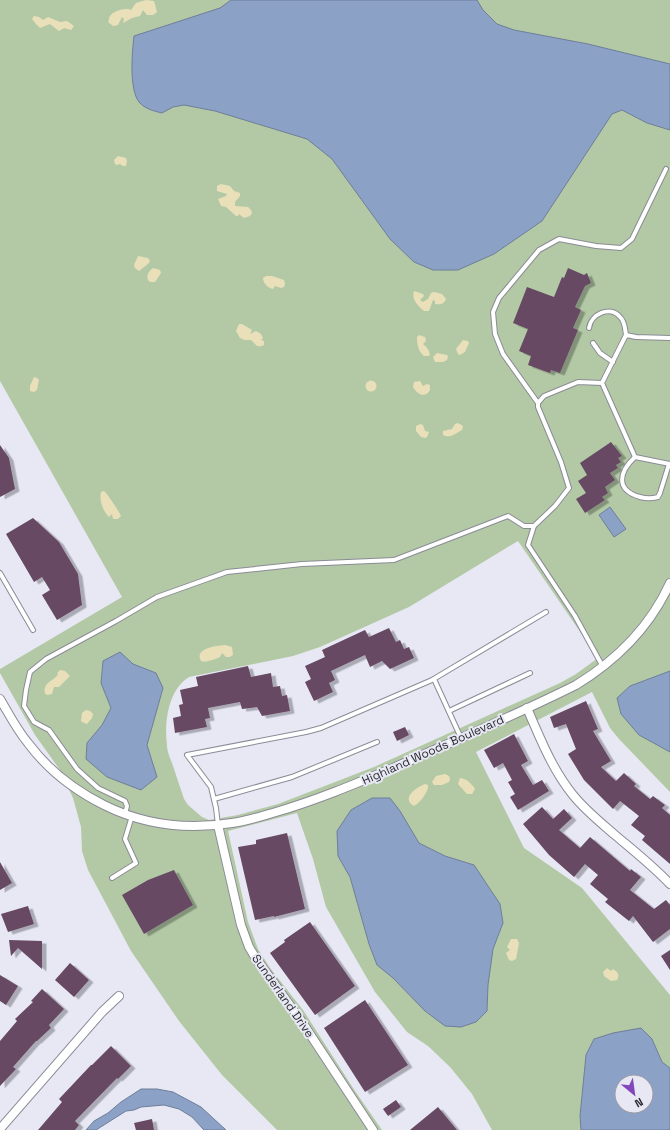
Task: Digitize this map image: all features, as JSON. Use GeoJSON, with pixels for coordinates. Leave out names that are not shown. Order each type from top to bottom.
{"type":"FeatureCollection","features":[{"type":"Feature","properties":{"kind":"street","name":"Highland Woods Boulevard"},"geometry":{"type":"LineString","coordinates":[[0,699],[21,735],[29,745],[54,772],[82,794],[113,809],[149,821],[184,826],[218,825],[245,820],[319,798],[361,782],[576,685],[603,667],[628,645],[656,610],[670,584]]}},
{"type":"Feature","properties":{"kind":"street"},"geometry":{"type":"LineString","coordinates":[[527,708],[549,758],[573,795],[593,816],[639,855],[670,884]]}},
{"type":"Feature","properties":{"kind":"street","name":"Sunderland Drive"},"geometry":{"type":"LineString","coordinates":[[218,825],[241,924],[249,947],[302,1022],[373,1130]]}},
{"type":"Feature","properties":{"kind":"street"},"geometry":{"type":"LineString","coordinates":[[0,1129],[102,1012],[119,996]]}},
{"type":"Feature","properties":{"kind":"lane"},"geometry":{"type":"LineString","coordinates":[[603,667],[575,616],[528,545],[534,526],[569,488],[562,462],[538,407],[538,403],[503,354],[495,334],[493,312],[499,298],[539,250],[559,239],[596,246],[621,248],[632,240],[666,170]]}},
{"type":"Feature","properties":{"kind":"lane"},"geometry":{"type":"LineString","coordinates":[[589,328],[592,319],[602,312],[614,312],[620,316],[623,321],[626,335],[602,383]]}},
{"type":"Feature","properties":{"kind":"lane"},"geometry":{"type":"LineString","coordinates":[[626,335],[636,337],[670,338]]}},
{"type":"Feature","properties":{"kind":"lane"},"geometry":{"type":"LineString","coordinates":[[593,343],[600,353],[613,362]]}},
{"type":"Feature","properties":{"kind":"lane"},"geometry":{"type":"LineString","coordinates":[[538,403],[544,396],[578,382],[602,383]]}},
{"type":"Feature","properties":{"kind":"lane"},"geometry":{"type":"LineString","coordinates":[[602,383],[635,457]]}},
{"type":"Feature","properties":{"kind":"lane"},"geometry":{"type":"LineString","coordinates":[[635,457],[669,464],[658,497],[648,499],[632,495],[623,487],[622,482],[627,466],[635,457]]}},
{"type":"Feature","properties":{"kind":"lane"},"geometry":{"type":"LineString","coordinates":[[112,878],[136,863],[126,839],[128,815],[126,800],[98,788],[77,769],[49,730],[34,722],[24,706],[30,672],[46,659],[157,597],[227,572],[302,564],[394,560],[508,516],[524,526],[534,526]]}},
{"type":"Feature","properties":{"kind":"lane"},"geometry":{"type":"LineString","coordinates":[[0,573],[33,630]]}},
{"type":"Feature","properties":{"kind":"lane"},"geometry":{"type":"LineString","coordinates":[[218,825],[211,787],[187,755],[321,728],[434,679],[546,612]]}},
{"type":"Feature","properties":{"kind":"lane"},"geometry":{"type":"LineString","coordinates":[[449,712],[530,673]]}},
{"type":"Feature","properties":{"kind":"lane"},"geometry":{"type":"LineString","coordinates":[[434,679],[461,738]]}},
{"type":"Feature","properties":{"kind":"lane"},"geometry":{"type":"LineString","coordinates":[[214,799],[292,777],[377,742]]}},
{"type":"Feature","properties":{"kind":"green space"},"geometry":{"type":"Polygon","coordinates":[[[0,0],[670,0],[670,792],[610,728],[592,692],[476,752],[524,848],[582,888],[670,995],[670,1130],[492,1130],[472,1094],[450,1067],[428,1046],[407,1032],[375,992],[326,907],[313,859],[297,813],[228,831],[248,922],[258,949],[270,968],[303,1010],[382,1130],[277,1130],[222,1075],[179,1021],[131,951],[88,870],[82,851],[81,827],[73,798],[60,770],[35,735],[0,673],[0,669],[122,597],[0,381],[0,0]],[[518,541],[409,607],[320,647],[293,656],[189,677],[176,690],[169,708],[166,727],[168,752],[184,799],[188,805],[202,817],[209,820],[238,815],[278,804],[374,767],[560,683],[576,674],[598,658],[518,541]]]}},
{"type":"Feature","properties":{"kind":"sand"},"geometry":{"type":"Polygon","coordinates":[[[146,0],[154,1],[157,12],[153,15],[147,15],[143,10],[140,16],[123,23],[124,19],[122,17],[118,25],[113,26],[108,22],[112,14],[117,11],[123,9],[131,10],[136,3],[146,0]]]}},
{"type":"Feature","properties":{"kind":"sand"},"geometry":{"type":"Polygon","coordinates":[[[34,16],[43,20],[48,17],[60,22],[67,21],[74,26],[71,30],[64,28],[59,31],[50,24],[40,28],[32,19],[34,16]]]}},
{"type":"Feature","properties":{"kind":"sand"},"geometry":{"type":"Polygon","coordinates":[[[118,156],[126,158],[126,166],[115,164],[114,160],[118,156]]]}},
{"type":"Feature","properties":{"kind":"sand"},"geometry":{"type":"Polygon","coordinates":[[[221,184],[230,186],[234,191],[240,193],[240,196],[235,202],[235,206],[248,207],[252,213],[250,216],[244,218],[239,214],[236,216],[226,207],[221,206],[218,199],[226,196],[227,194],[217,191],[217,186],[221,184]]]}},
{"type":"Feature","properties":{"kind":"sand"},"geometry":{"type":"Polygon","coordinates":[[[138,256],[148,258],[150,261],[139,271],[134,265],[138,256]]]}},
{"type":"Feature","properties":{"kind":"sand"},"geometry":{"type":"Polygon","coordinates":[[[153,268],[160,270],[161,273],[155,282],[150,282],[147,278],[149,272],[153,268]]]}},
{"type":"Feature","properties":{"kind":"sand"},"geometry":{"type":"Polygon","coordinates":[[[266,276],[272,276],[284,280],[284,287],[281,288],[275,286],[273,289],[269,288],[263,280],[266,276]]]}},
{"type":"Feature","properties":{"kind":"sand"},"geometry":{"type":"Polygon","coordinates":[[[414,291],[423,294],[424,296],[420,300],[423,302],[428,299],[431,293],[434,292],[442,294],[446,299],[442,304],[435,304],[435,301],[433,300],[429,311],[424,311],[414,300],[414,291]]]}},
{"type":"Feature","properties":{"kind":"sand"},"geometry":{"type":"Polygon","coordinates":[[[239,324],[242,324],[252,330],[250,334],[256,331],[261,334],[263,338],[261,340],[264,341],[264,345],[258,346],[251,340],[240,338],[236,331],[239,324]]]}},
{"type":"Feature","properties":{"kind":"sand"},"geometry":{"type":"Polygon","coordinates":[[[419,335],[425,337],[426,341],[423,344],[427,347],[430,355],[428,356],[424,356],[419,350],[417,337],[419,335]]]}},
{"type":"Feature","properties":{"kind":"sand"},"geometry":{"type":"Polygon","coordinates":[[[463,340],[468,341],[469,343],[465,352],[460,355],[456,349],[463,340]]]}},
{"type":"Feature","properties":{"kind":"sand"},"geometry":{"type":"Polygon","coordinates":[[[437,353],[447,355],[447,360],[443,362],[435,362],[433,357],[437,353]]]}},
{"type":"Feature","properties":{"kind":"sand"},"geometry":{"type":"Polygon","coordinates":[[[34,377],[39,380],[37,390],[34,392],[30,391],[30,386],[34,377]]]}},
{"type":"Feature","properties":{"kind":"sand"},"geometry":{"type":"Polygon","coordinates":[[[369,381],[373,381],[375,382],[375,390],[369,391],[366,388],[366,384],[369,381]]]}},
{"type":"Feature","properties":{"kind":"sand"},"geometry":{"type":"Polygon","coordinates":[[[420,381],[423,386],[427,384],[430,385],[430,390],[428,393],[423,395],[417,392],[413,387],[414,382],[420,381]]]}},
{"type":"Feature","properties":{"kind":"sand"},"geometry":{"type":"Polygon","coordinates":[[[458,423],[463,426],[462,430],[451,436],[443,435],[443,431],[452,429],[455,424],[458,423]]]}},
{"type":"Feature","properties":{"kind":"sand"},"geometry":{"type":"Polygon","coordinates":[[[420,424],[423,425],[425,431],[429,432],[426,438],[421,437],[416,431],[416,426],[420,424]]]}},
{"type":"Feature","properties":{"kind":"sand"},"geometry":{"type":"Polygon","coordinates":[[[104,491],[121,516],[118,519],[113,519],[112,514],[109,517],[103,509],[101,492],[104,491]]]}},
{"type":"Feature","properties":{"kind":"sand"},"geometry":{"type":"Polygon","coordinates":[[[225,645],[232,647],[233,655],[226,657],[222,653],[220,657],[216,659],[201,661],[200,657],[203,650],[225,645]]]}},
{"type":"Feature","properties":{"kind":"sand"},"geometry":{"type":"Polygon","coordinates":[[[60,670],[65,671],[70,676],[59,687],[54,687],[52,694],[45,694],[46,685],[57,676],[60,670]]]}},
{"type":"Feature","properties":{"kind":"sand"},"geometry":{"type":"Polygon","coordinates":[[[86,710],[93,714],[92,718],[87,724],[81,721],[82,713],[86,710]]]}},
{"type":"Feature","properties":{"kind":"sand"},"geometry":{"type":"Polygon","coordinates":[[[445,774],[449,776],[449,782],[442,785],[434,785],[432,782],[436,776],[445,774]]]}},
{"type":"Feature","properties":{"kind":"sand"},"geometry":{"type":"Polygon","coordinates":[[[460,778],[467,780],[475,789],[472,794],[467,794],[458,784],[460,778]]]}},
{"type":"Feature","properties":{"kind":"sand"},"geometry":{"type":"Polygon","coordinates":[[[425,784],[428,785],[426,793],[421,801],[414,806],[410,803],[409,796],[414,790],[425,784]]]}},
{"type":"Feature","properties":{"kind":"sand"},"geometry":{"type":"Polygon","coordinates":[[[511,939],[517,939],[519,943],[516,959],[512,961],[509,960],[506,953],[510,950],[507,947],[511,939]]]}},
{"type":"Feature","properties":{"kind":"sand"},"geometry":{"type":"Polygon","coordinates":[[[607,968],[611,971],[613,969],[617,972],[617,980],[611,981],[604,976],[603,972],[607,968]]]}},
{"type":"Feature","properties":{"kind":"water"},"geometry":{"type":"Polygon","coordinates":[[[231,0],[477,0],[483,10],[497,24],[514,30],[588,44],[670,64],[670,130],[647,123],[622,110],[612,114],[542,221],[494,254],[458,270],[433,270],[414,262],[390,239],[332,159],[307,139],[215,111],[184,105],[173,107],[162,113],[147,108],[139,102],[132,80],[134,36],[220,8],[231,0]]]}},
{"type":"Feature","properties":{"kind":"water"},"geometry":{"type":"Polygon","coordinates":[[[610,507],[626,529],[614,537],[599,515],[610,507]]]}},
{"type":"Feature","properties":{"kind":"water"},"geometry":{"type":"Polygon","coordinates":[[[120,652],[133,664],[156,673],[163,688],[147,745],[157,777],[141,790],[107,777],[86,759],[87,743],[102,725],[111,708],[101,683],[103,661],[120,652]]]}},
{"type":"Feature","properties":{"kind":"water"},"geometry":{"type":"Polygon","coordinates":[[[670,671],[670,752],[639,735],[621,714],[617,698],[630,686],[670,671]]]}},
{"type":"Feature","properties":{"kind":"water"},"geometry":{"type":"Polygon","coordinates":[[[372,798],[390,798],[400,811],[419,843],[445,856],[474,865],[500,904],[503,923],[493,949],[488,985],[487,1011],[476,1022],[461,1027],[445,1026],[425,1011],[393,978],[377,965],[369,944],[350,877],[338,856],[337,831],[351,810],[372,798]]]}},
{"type":"Feature","properties":{"kind":"water"},"geometry":{"type":"Polygon","coordinates":[[[641,1028],[652,1039],[662,1062],[670,1068],[670,1130],[581,1130],[580,1116],[586,1055],[594,1039],[613,1033],[641,1028]]]}},
{"type":"Feature","properties":{"kind":"water"},"geometry":{"type":"Polygon","coordinates":[[[141,1089],[157,1089],[173,1092],[201,1107],[226,1130],[204,1130],[192,1117],[179,1109],[164,1105],[141,1107],[126,1111],[96,1130],[86,1130],[94,1121],[108,1113],[121,1102],[141,1089]]]}},
{"type":"Feature","properties":{"kind":"building"},"geometry":{"type":"Polygon","coordinates":[[[568,268],[584,275],[587,273],[591,283],[585,286],[575,307],[581,310],[573,328],[578,330],[560,373],[551,370],[550,373],[528,365],[531,356],[519,351],[528,329],[513,323],[527,287],[554,297],[562,277],[564,278],[568,268]]]}},
{"type":"Feature","properties":{"kind":"building"},"geometry":{"type":"Polygon","coordinates":[[[611,442],[622,456],[618,458],[621,462],[616,465],[618,468],[610,473],[615,480],[605,487],[608,493],[602,497],[605,500],[585,513],[576,499],[586,493],[578,481],[587,475],[580,463],[611,442]]]}},
{"type":"Feature","properties":{"kind":"building"},"geometry":{"type":"Polygon","coordinates":[[[0,445],[9,458],[15,489],[0,497],[0,445]]]}},
{"type":"Feature","properties":{"kind":"building"},"geometry":{"type":"Polygon","coordinates":[[[33,518],[59,542],[78,574],[82,605],[57,620],[42,595],[50,590],[42,577],[34,582],[6,534],[33,518]]]}},
{"type":"Feature","properties":{"kind":"building"},"geometry":{"type":"Polygon","coordinates":[[[389,628],[396,642],[400,640],[404,649],[409,647],[414,658],[390,669],[382,661],[370,667],[365,655],[331,671],[335,680],[329,683],[333,692],[314,701],[305,682],[311,679],[305,666],[325,657],[322,650],[365,630],[369,637],[389,628]]]}},
{"type":"Feature","properties":{"kind":"building"},"geometry":{"type":"Polygon","coordinates":[[[248,666],[251,677],[271,673],[273,687],[280,686],[282,696],[287,695],[290,711],[262,716],[257,707],[242,709],[240,702],[208,708],[210,718],[205,719],[207,727],[175,733],[173,718],[181,716],[179,705],[183,704],[180,690],[198,686],[196,677],[248,666]]]}},
{"type":"Feature","properties":{"kind":"building"},"geometry":{"type":"Polygon","coordinates":[[[586,701],[598,729],[593,731],[611,761],[601,767],[616,781],[624,773],[636,784],[634,786],[650,799],[653,796],[665,805],[662,808],[670,815],[670,864],[642,840],[645,836],[631,825],[639,816],[620,801],[613,809],[584,780],[568,754],[576,749],[566,724],[554,728],[550,717],[586,701]]]}},
{"type":"Feature","properties":{"kind":"building"},"geometry":{"type":"Polygon","coordinates":[[[405,727],[409,735],[397,741],[393,732],[405,727]]]}},
{"type":"Feature","properties":{"kind":"building"},"geometry":{"type":"Polygon","coordinates":[[[514,734],[528,761],[521,765],[533,785],[542,780],[549,791],[518,810],[510,797],[515,794],[508,782],[512,780],[503,763],[494,768],[484,750],[514,734]]]}},
{"type":"Feature","properties":{"kind":"building"},"geometry":{"type":"Polygon","coordinates":[[[542,807],[553,819],[564,809],[572,818],[559,830],[580,848],[590,837],[630,871],[631,869],[641,877],[630,890],[654,909],[666,900],[670,905],[670,929],[653,942],[633,916],[629,921],[605,902],[608,899],[590,884],[598,875],[585,864],[574,877],[549,855],[523,824],[542,807]]]}},
{"type":"Feature","properties":{"kind":"building"},"geometry":{"type":"Polygon","coordinates":[[[287,833],[305,909],[255,920],[238,847],[256,844],[256,840],[287,833]]]}},
{"type":"Feature","properties":{"kind":"building"},"geometry":{"type":"Polygon","coordinates":[[[0,862],[12,883],[0,890],[0,862]]]}},
{"type":"Feature","properties":{"kind":"building"},"geometry":{"type":"Polygon","coordinates":[[[174,870],[193,905],[144,934],[122,895],[148,880],[174,870]]]}},
{"type":"Feature","properties":{"kind":"building"},"geometry":{"type":"Polygon","coordinates":[[[28,906],[34,924],[8,932],[1,914],[28,906]]]}},
{"type":"Feature","properties":{"kind":"building"},"geometry":{"type":"Polygon","coordinates":[[[310,922],[355,986],[315,1015],[270,953],[285,942],[284,940],[310,922]]]}},
{"type":"Feature","properties":{"kind":"building"},"geometry":{"type":"Polygon","coordinates":[[[9,940],[42,941],[42,969],[18,948],[11,956],[9,940]]]}},
{"type":"Feature","properties":{"kind":"building"},"geometry":{"type":"Polygon","coordinates":[[[670,950],[670,970],[661,956],[670,950]]]}},
{"type":"Feature","properties":{"kind":"building"},"geometry":{"type":"Polygon","coordinates":[[[70,963],[89,980],[74,997],[55,980],[70,963]]]}},
{"type":"Feature","properties":{"kind":"building"},"geometry":{"type":"Polygon","coordinates":[[[0,975],[18,986],[6,1005],[0,1001],[0,975]]]}},
{"type":"Feature","properties":{"kind":"building"},"geometry":{"type":"Polygon","coordinates":[[[42,989],[64,1009],[49,1025],[51,1028],[36,1041],[13,1067],[16,1069],[0,1086],[0,1041],[17,1021],[15,1019],[33,1002],[31,1001],[42,989]]]}},
{"type":"Feature","properties":{"kind":"building"},"geometry":{"type":"Polygon","coordinates":[[[365,1000],[408,1065],[365,1092],[324,1028],[365,1000]]]}},
{"type":"Feature","properties":{"kind":"building"},"geometry":{"type":"Polygon","coordinates":[[[111,1046],[131,1066],[118,1079],[117,1078],[75,1121],[79,1125],[75,1130],[38,1130],[62,1102],[59,1099],[111,1046]]]}},
{"type":"Feature","properties":{"kind":"building"},"geometry":{"type":"Polygon","coordinates":[[[396,1100],[401,1107],[388,1116],[383,1109],[396,1100]]]}},
{"type":"Feature","properties":{"kind":"building"},"geometry":{"type":"Polygon","coordinates":[[[438,1107],[457,1130],[410,1130],[438,1107]]]}},
{"type":"Feature","properties":{"kind":"building"},"geometry":{"type":"Polygon","coordinates":[[[152,1119],[154,1130],[136,1130],[134,1123],[152,1119]]]}}]}
